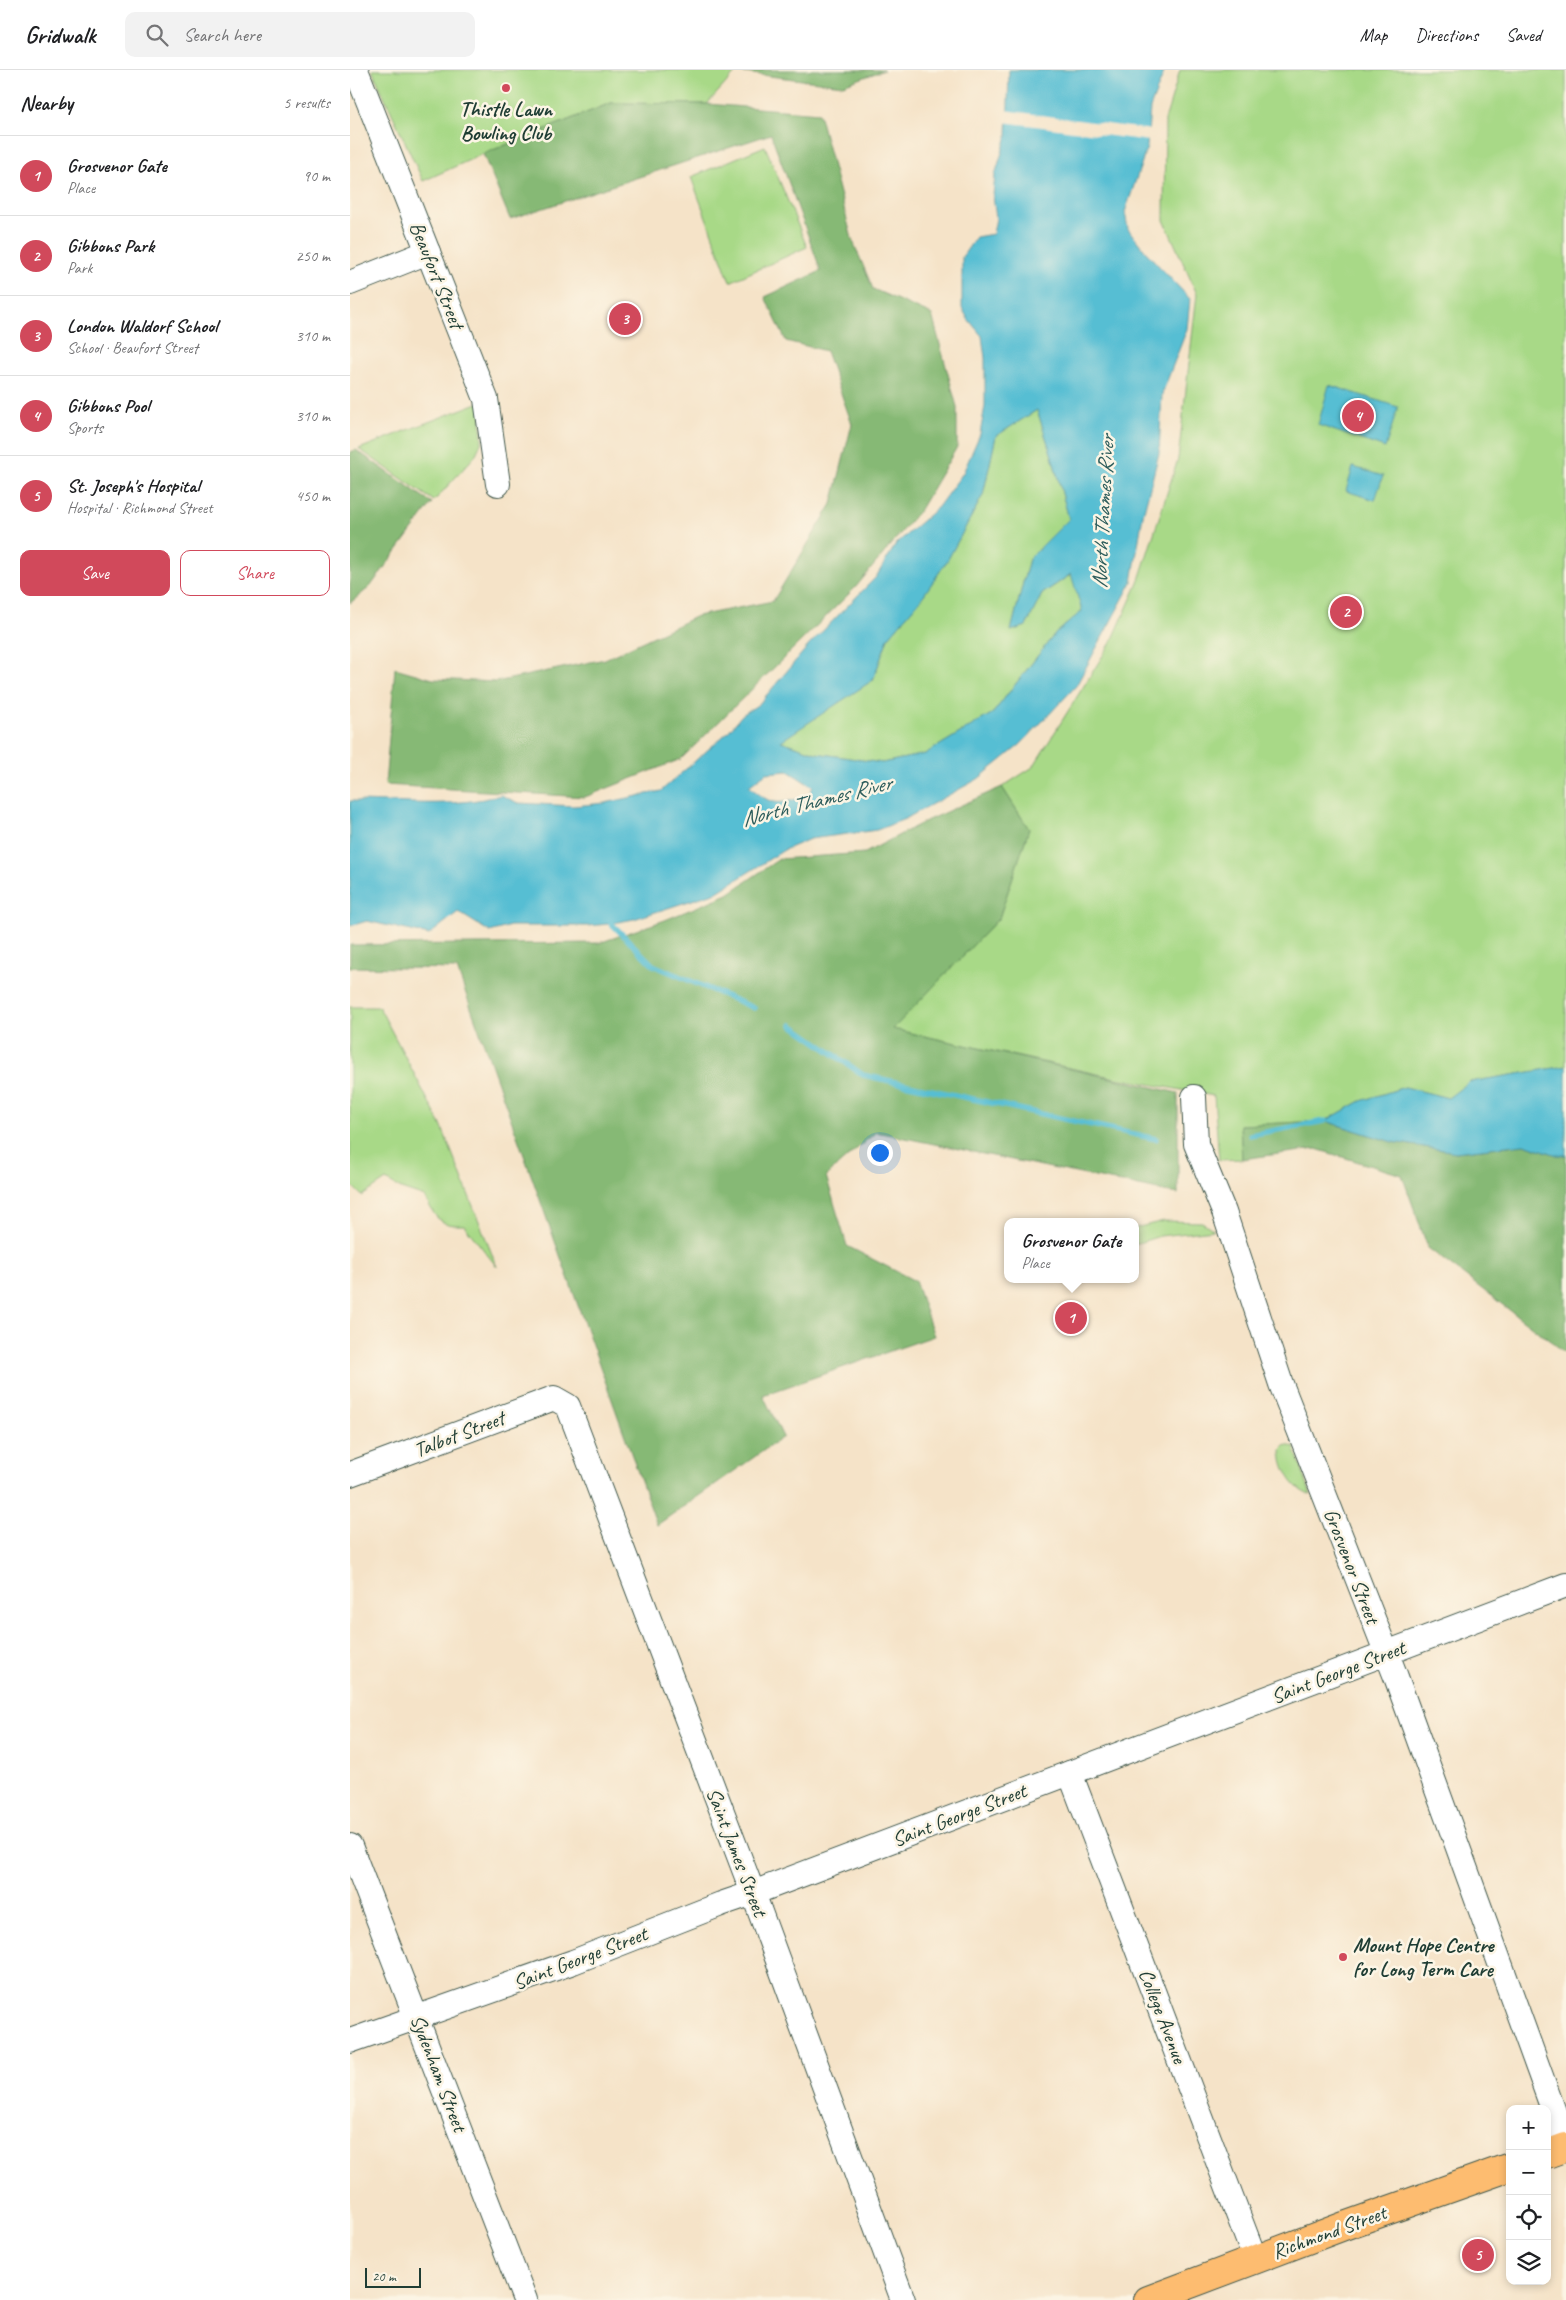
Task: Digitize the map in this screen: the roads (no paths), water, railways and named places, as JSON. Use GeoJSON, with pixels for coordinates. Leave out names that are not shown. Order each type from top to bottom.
{"type":"FeatureCollection","features":[{"type":"Feature","properties":{"kind":"main road"},"geometry":{"type":"LineString","coordinates":[[1551,2152],[1566,2146]]}},
{"type":"Feature","properties":{"kind":"main road","name":"Richmond Street"},"geometry":{"type":"LineString","coordinates":[[1148,2300],[1506,2168]]}},
{"type":"Feature","properties":{"kind":"street","name":"Beaufort Street"},"geometry":{"type":"LineString","coordinates":[[356,70],[486,399],[498,484]]}},
{"type":"Feature","properties":{"kind":"street"},"geometry":{"type":"LineString","coordinates":[[350,283],[428,252]]}},
{"type":"Feature","properties":{"kind":"street","name":"Grosvenor Street"},"geometry":{"type":"LineString","coordinates":[[1194,1097],[1196,1144],[1230,1228],[1287,1402],[1386,1653],[1566,2146]]}},
{"type":"Feature","properties":{"kind":"street","name":"Talbot Street"},"geometry":{"type":"LineString","coordinates":[[350,1474],[554,1398],[568,1406]]}},
{"type":"Feature","properties":{"kind":"street","name":"Saint James Street"},"geometry":{"type":"LineString","coordinates":[[568,1406],[753,1894],[903,2300]]}},
{"type":"Feature","properties":{"kind":"street","name":"Saint George Street"},"geometry":{"type":"LineString","coordinates":[[350,2041],[573,1962],[721,1904],[753,1894],[1566,1585]]}},
{"type":"Feature","properties":{"kind":"street","name":"College Avenue"},"geometry":{"type":"LineString","coordinates":[[1070,1773],[1255,2260]]}},
{"type":"Feature","properties":{"kind":"street","name":"Sydenham Street"},"geometry":{"type":"LineString","coordinates":[[350,1846],[525,2300]]}},
{"type":"Feature","properties":{"kind":"water","name":"North Thames River"},"geometry":{"type":"Polygon","coordinates":[[[1009,70],[1165,70],[1150,108],[1147,147],[1125,212],[1128,229],[1145,251],[1190,299],[1187,329],[1162,394],[1159,453],[1143,515],[1132,582],[1076,686],[1020,745],[978,779],[905,819],[877,830],[810,839],[784,850],[717,892],[634,919],[588,926],[510,926],[490,932],[458,912],[429,935],[367,921],[350,926],[350,801],[445,803],[463,802],[501,795],[518,803],[574,806],[605,803],[661,791],[728,732],[742,715],[759,704],[809,645],[876,577],[896,544],[938,507],[963,473],[980,434],[985,406],[985,358],[982,336],[968,319],[962,308],[962,257],[976,237],[993,234],[996,218],[993,196],[995,175],[1007,136],[1009,70]],[[1037,410],[996,436],[983,495],[947,561],[921,599],[888,638],[873,680],[781,741],[816,753],[882,763],[925,754],[993,713],[1054,635],[1082,611],[1071,574],[1042,594],[1026,626],[1011,631],[1029,559],[1069,519],[1037,410]],[[788,771],[766,773],[749,786],[771,801],[783,802],[808,796],[813,787],[788,771]]]}},
{"type":"Feature","properties":{"kind":"water"},"geometry":{"type":"Polygon","coordinates":[[[1329,385],[1398,407],[1385,448],[1318,425],[1329,385]]]}},
{"type":"Feature","properties":{"kind":"water"},"geometry":{"type":"Polygon","coordinates":[[[1353,467],[1383,476],[1375,500],[1346,491],[1353,467]]]}},
{"type":"Feature","properties":{"kind":"water"},"geometry":{"type":"Polygon","coordinates":[[[1566,1066],[1566,1155],[1557,1155],[1524,1144],[1456,1152],[1392,1142],[1325,1121],[1361,1101],[1405,1087],[1448,1098],[1469,1082],[1566,1066]]]}},
{"type":"Feature","properties":{"kind":"waterway"},"geometry":{"type":"LineString","coordinates":[[611,923],[653,965],[754,1008]]}},
{"type":"Feature","properties":{"kind":"waterway"},"geometry":{"type":"LineString","coordinates":[[792,1025],[863,1075],[1156,1139]]}},
{"type":"Feature","properties":{"kind":"waterway"},"geometry":{"type":"LineString","coordinates":[[1250,1135],[1325,1121]]}},
{"type":"Feature","properties":{"kind":"place","name":"Thistle Lawn Bowling Club"},"geometry":{"type":"Point","coordinates":[506,88]}},
{"type":"Feature","properties":{"kind":"place","name":"London Waldorf School"},"geometry":{"type":"Point","coordinates":[625,319]}},
{"type":"Feature","properties":{"kind":"place","name":"Gibbons Pool"},"geometry":{"type":"Point","coordinates":[1358,416]}},
{"type":"Feature","properties":{"kind":"place","name":"Gibbons Park"},"geometry":{"type":"Point","coordinates":[1346,612]}},
{"type":"Feature","properties":{"kind":"place","name":"Grosvenor Gate"},"geometry":{"type":"Point","coordinates":[1071,1318]}},
{"type":"Feature","properties":{"kind":"place","name":"Mount Hope Centre for Long Term Care"},"geometry":{"type":"Point","coordinates":[1343,1957]}},
{"type":"Feature","properties":{"kind":"place","name":"St. Joseph's Hospital"},"geometry":{"type":"Point","coordinates":[1478,2255]}}]}
